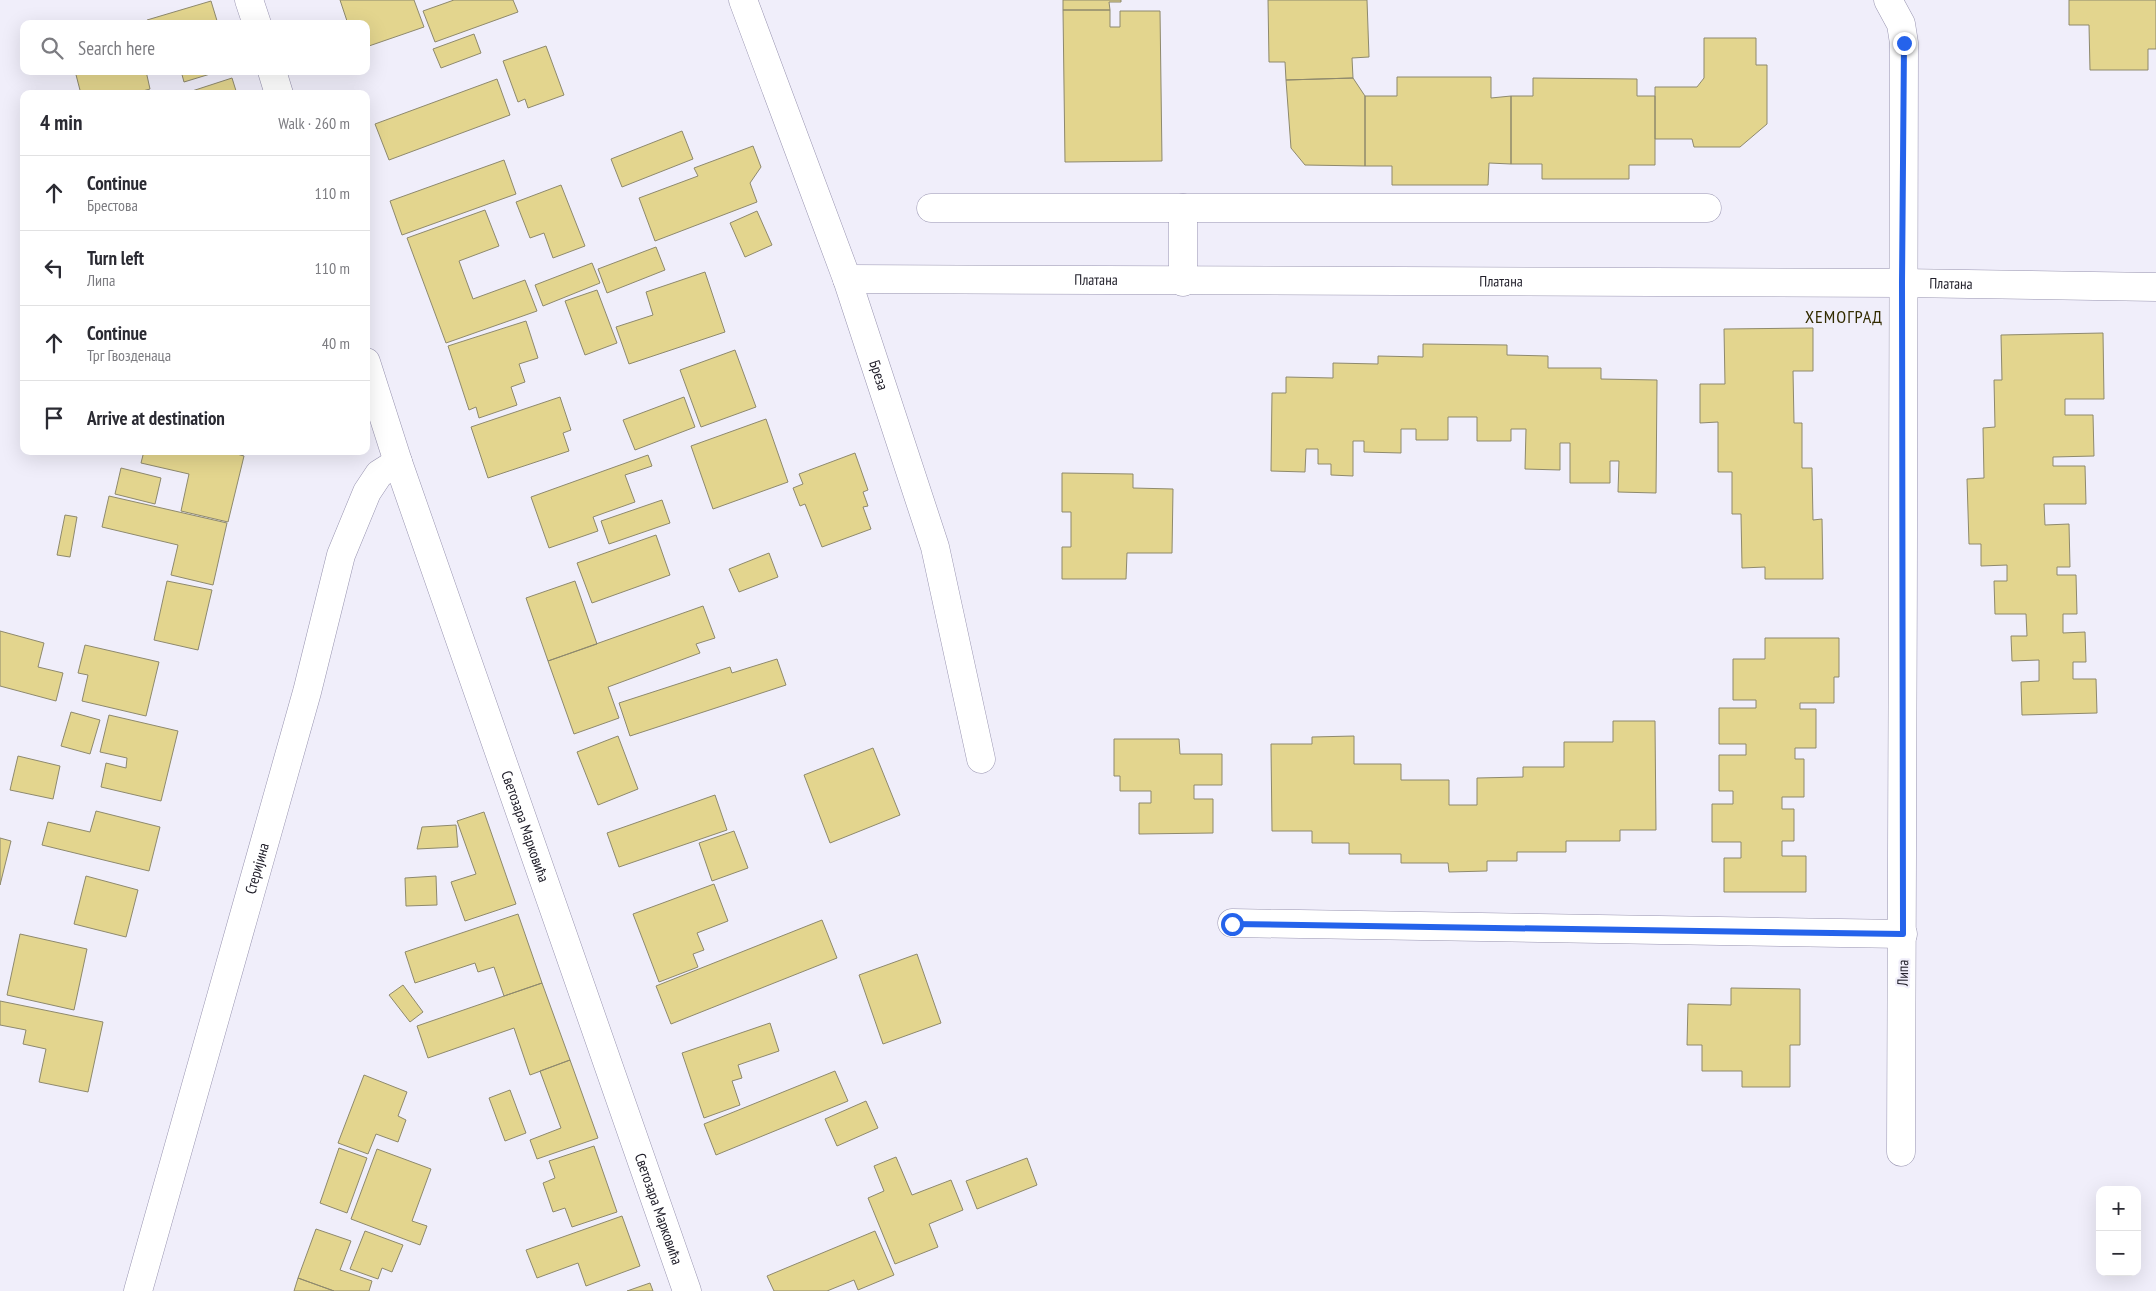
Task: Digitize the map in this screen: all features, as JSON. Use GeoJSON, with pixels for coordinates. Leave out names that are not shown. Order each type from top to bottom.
{"type":"FeatureCollection","features":[{"type":"Feature","properties":{"kind":"street"},"geometry":{"type":"LineString","coordinates":[[249,0],[256,20]]}},
{"type":"Feature","properties":{"kind":"street","name":"Бреза"},"geometry":{"type":"LineString","coordinates":[[743,0],[847,279],[935,547],[981,759]]}},
{"type":"Feature","properties":{"kind":"street","name":"Липа"},"geometry":{"type":"LineString","coordinates":[[1888,0],[1901,24],[1904,43],[1901,1152]]}},
{"type":"Feature","properties":{"kind":"street"},"geometry":{"type":"LineString","coordinates":[[273,75],[278,90]]}},
{"type":"Feature","properties":{"kind":"street"},"geometry":{"type":"LineString","coordinates":[[931,208],[1707,208]]}},
{"type":"Feature","properties":{"kind":"street"},"geometry":{"type":"LineString","coordinates":[[1183,208],[1183,282]]}},
{"type":"Feature","properties":{"kind":"street","name":"Платана"},"geometry":{"type":"LineString","coordinates":[[847,279],[1183,282],[1902,283],[2156,287]]}},
{"type":"Feature","properties":{"kind":"street","name":"Светозара Марковића"},"geometry":{"type":"LineString","coordinates":[[370,374],[398,462],[687,1291]]}},
{"type":"Feature","properties":{"kind":"street","name":"Стеријина"},"geometry":{"type":"LineString","coordinates":[[138,1291],[307,692],[341,555],[366,492],[379,474],[398,462]]}},
{"type":"Feature","properties":{"kind":"street"},"geometry":{"type":"LineString","coordinates":[[1232,924],[1903,934]]}},
{"type":"Feature","properties":{"kind":"building"},"geometry":{"type":"Polygon","coordinates":[[[340,0],[414,0],[424,27],[370,46],[370,20],[347,20],[340,0]]]}},
{"type":"Feature","properties":{"kind":"building"},"geometry":{"type":"Polygon","coordinates":[[[454,0],[513,0],[518,12],[435,42],[423,11],[454,0]]]}},
{"type":"Feature","properties":{"kind":"building"},"geometry":{"type":"Polygon","coordinates":[[[1063,0],[1121,0],[1121,2],[1109,2],[1110,10],[1063,10],[1063,0]]]}},
{"type":"Feature","properties":{"kind":"building"},"geometry":{"type":"Polygon","coordinates":[[[1268,0],[1367,0],[1369,57],[1352,58],[1353,78],[1286,80],[1285,62],[1269,62],[1268,0]]]}},
{"type":"Feature","properties":{"kind":"building"},"geometry":{"type":"Polygon","coordinates":[[[2069,0],[2156,0],[2156,49],[2148,49],[2148,70],[2090,70],[2089,25],[2069,25],[2069,0]]]}},
{"type":"Feature","properties":{"kind":"building"},"geometry":{"type":"Polygon","coordinates":[[[211,1],[217,20],[147,20],[211,1]]]}},
{"type":"Feature","properties":{"kind":"building"},"geometry":{"type":"Polygon","coordinates":[[[1063,10],[1110,10],[1110,27],[1120,27],[1120,11],[1160,11],[1162,161],[1065,162],[1063,10]]]}},
{"type":"Feature","properties":{"kind":"building"},"geometry":{"type":"Polygon","coordinates":[[[474,34],[481,53],[441,68],[433,49],[474,34]]]}},
{"type":"Feature","properties":{"kind":"building"},"geometry":{"type":"Polygon","coordinates":[[[1704,38],[1756,38],[1756,65],[1767,65],[1767,124],[1740,147],[1694,147],[1692,139],[1655,139],[1655,87],[1697,87],[1704,78],[1704,38]]]}},
{"type":"Feature","properties":{"kind":"building"},"geometry":{"type":"Polygon","coordinates":[[[546,46],[564,95],[528,108],[525,99],[518,102],[503,61],[546,46]]]}},
{"type":"Feature","properties":{"kind":"building"},"geometry":{"type":"Polygon","coordinates":[[[76,75],[147,75],[150,89],[146,90],[80,90],[76,75]]]}},
{"type":"Feature","properties":{"kind":"building"},"geometry":{"type":"Polygon","coordinates":[[[182,75],[207,75],[184,82],[182,75]]]}},
{"type":"Feature","properties":{"kind":"building"},"geometry":{"type":"Polygon","coordinates":[[[1397,77],[1491,77],[1491,98],[1511,96],[1511,164],[1489,163],[1488,185],[1392,185],[1392,166],[1365,166],[1365,96],[1397,96],[1397,77]]]}},
{"type":"Feature","properties":{"kind":"building"},"geometry":{"type":"Polygon","coordinates":[[[232,78],[236,90],[195,90],[232,78]]]}},
{"type":"Feature","properties":{"kind":"building"},"geometry":{"type":"Polygon","coordinates":[[[1353,78],[1365,96],[1365,166],[1305,165],[1291,148],[1286,80],[1353,78]]]}},
{"type":"Feature","properties":{"kind":"building"},"geometry":{"type":"Polygon","coordinates":[[[1533,78],[1637,79],[1637,96],[1655,96],[1655,165],[1629,165],[1629,179],[1542,179],[1542,164],[1511,164],[1511,96],[1533,96],[1533,78]]]}},
{"type":"Feature","properties":{"kind":"building"},"geometry":{"type":"Polygon","coordinates":[[[497,79],[510,115],[389,160],[375,124],[497,79]]]}},
{"type":"Feature","properties":{"kind":"building"},"geometry":{"type":"Polygon","coordinates":[[[682,131],[693,159],[622,187],[611,159],[682,131]]]}},
{"type":"Feature","properties":{"kind":"building"},"geometry":{"type":"Polygon","coordinates":[[[753,146],[761,167],[750,183],[757,202],[655,241],[639,198],[698,176],[694,168],[753,146]]]}},
{"type":"Feature","properties":{"kind":"building"},"geometry":{"type":"Polygon","coordinates":[[[504,160],[516,194],[402,235],[390,201],[504,160]]]}},
{"type":"Feature","properties":{"kind":"building"},"geometry":{"type":"Polygon","coordinates":[[[561,185],[585,246],[553,258],[544,233],[530,238],[516,202],[561,185]]]}},
{"type":"Feature","properties":{"kind":"building"},"geometry":{"type":"Polygon","coordinates":[[[485,210],[499,246],[459,261],[473,299],[525,280],[537,311],[446,343],[407,238],[485,210]]]}},
{"type":"Feature","properties":{"kind":"building"},"geometry":{"type":"Polygon","coordinates":[[[757,211],[772,245],[745,257],[730,223],[757,211]]]}},
{"type":"Feature","properties":{"kind":"building"},"geometry":{"type":"Polygon","coordinates":[[[656,247],[665,270],[607,293],[598,269],[656,247]]]}},
{"type":"Feature","properties":{"kind":"building"},"geometry":{"type":"Polygon","coordinates":[[[592,263],[600,283],[543,306],[535,285],[592,263]]]}},
{"type":"Feature","properties":{"kind":"building"},"geometry":{"type":"Polygon","coordinates":[[[705,272],[725,332],[629,364],[616,327],[653,315],[646,292],[705,272]]]}},
{"type":"Feature","properties":{"kind":"building"},"geometry":{"type":"Polygon","coordinates":[[[597,290],[617,343],[585,355],[565,301],[597,290]]]}},
{"type":"Feature","properties":{"kind":"building"},"geometry":{"type":"Polygon","coordinates":[[[526,321],[538,358],[519,364],[525,382],[511,387],[517,405],[479,418],[476,407],[469,410],[448,346],[526,321]]]}},
{"type":"Feature","properties":{"kind":"building"},"geometry":{"type":"Polygon","coordinates":[[[1813,328],[1813,371],[1793,371],[1794,423],[1802,423],[1802,468],[1812,468],[1813,520],[1822,519],[1823,579],[1765,579],[1765,567],[1742,568],[1741,514],[1732,514],[1732,472],[1718,472],[1718,422],[1700,423],[1700,384],[1725,384],[1724,329],[1813,328]]]}},
{"type":"Feature","properties":{"kind":"building"},"geometry":{"type":"Polygon","coordinates":[[[2103,333],[2104,399],[2065,399],[2065,415],[2093,415],[2094,456],[2053,457],[2053,466],[2085,466],[2086,504],[2044,504],[2045,525],[2069,524],[2070,567],[2057,567],[2057,575],[2076,575],[2077,614],[2063,614],[2063,633],[2085,632],[2086,662],[2073,662],[2073,679],[2096,679],[2097,713],[2022,715],[2021,682],[2039,681],[2039,660],[2012,661],[2011,636],[2027,636],[2026,614],[1995,614],[1994,581],[2007,581],[2007,565],[1981,566],[1981,544],[1969,544],[1967,479],[1984,478],[1983,428],[1995,427],[1994,380],[2002,380],[2001,335],[2103,333]]]}},
{"type":"Feature","properties":{"kind":"building"},"geometry":{"type":"Polygon","coordinates":[[[1423,344],[1507,345],[1507,355],[1548,356],[1548,368],[1601,368],[1601,379],[1657,380],[1656,493],[1618,492],[1619,461],[1610,461],[1610,483],[1570,483],[1570,443],[1560,443],[1560,470],[1525,469],[1526,429],[1511,429],[1511,441],[1477,441],[1477,417],[1448,417],[1448,440],[1416,440],[1416,429],[1401,429],[1401,453],[1364,452],[1364,441],[1353,441],[1353,476],[1331,475],[1331,464],[1318,464],[1318,449],[1306,449],[1305,472],[1271,471],[1272,393],[1286,393],[1286,377],[1333,378],[1333,363],[1378,364],[1378,356],[1423,357],[1423,344]]]}},
{"type":"Feature","properties":{"kind":"building"},"geometry":{"type":"Polygon","coordinates":[[[735,350],[756,407],[701,427],[680,370],[735,350]]]}},
{"type":"Feature","properties":{"kind":"building"},"geometry":{"type":"Polygon","coordinates":[[[560,397],[571,430],[563,433],[569,451],[488,478],[471,427],[560,397]]]}},
{"type":"Feature","properties":{"kind":"building"},"geometry":{"type":"Polygon","coordinates":[[[684,397],[695,427],[635,450],[623,420],[684,397]]]}},
{"type":"Feature","properties":{"kind":"building"},"geometry":{"type":"Polygon","coordinates":[[[766,419],[788,482],[713,509],[691,446],[766,419]]]}},
{"type":"Feature","properties":{"kind":"building"},"geometry":{"type":"Polygon","coordinates":[[[855,453],[868,490],[863,492],[868,506],[863,507],[871,529],[822,547],[805,504],[800,506],[793,488],[803,484],[799,474],[855,453]]]}},
{"type":"Feature","properties":{"kind":"building"},"geometry":{"type":"Polygon","coordinates":[[[143,455],[244,456],[228,522],[181,511],[189,474],[141,463],[143,455]]]}},
{"type":"Feature","properties":{"kind":"building"},"geometry":{"type":"Polygon","coordinates":[[[648,455],[652,466],[625,475],[635,502],[593,517],[598,531],[549,548],[531,497],[648,455]]]}},
{"type":"Feature","properties":{"kind":"building"},"geometry":{"type":"Polygon","coordinates":[[[121,468],[161,478],[155,504],[115,494],[121,468]]]}},
{"type":"Feature","properties":{"kind":"building"},"geometry":{"type":"Polygon","coordinates":[[[1062,473],[1133,474],[1133,488],[1173,489],[1172,553],[1127,553],[1126,579],[1062,579],[1062,547],[1071,547],[1071,512],[1062,512],[1062,473]]]}},
{"type":"Feature","properties":{"kind":"building"},"geometry":{"type":"Polygon","coordinates":[[[109,496],[227,523],[213,585],[171,575],[178,545],[102,527],[109,496]]]}},
{"type":"Feature","properties":{"kind":"building"},"geometry":{"type":"Polygon","coordinates":[[[662,500],[670,523],[609,544],[601,521],[662,500]]]}},
{"type":"Feature","properties":{"kind":"building"},"geometry":{"type":"Polygon","coordinates":[[[65,515],[77,517],[70,557],[57,555],[65,515]]]}},
{"type":"Feature","properties":{"kind":"building"},"geometry":{"type":"Polygon","coordinates":[[[656,535],[670,575],[592,603],[577,563],[656,535]]]}},
{"type":"Feature","properties":{"kind":"building"},"geometry":{"type":"Polygon","coordinates":[[[769,553],[778,577],[739,592],[729,569],[769,553]]]}},
{"type":"Feature","properties":{"kind":"building"},"geometry":{"type":"Polygon","coordinates":[[[167,581],[212,590],[198,650],[154,640],[167,581]]]}},
{"type":"Feature","properties":{"kind":"building"},"geometry":{"type":"Polygon","coordinates":[[[575,581],[597,644],[548,661],[526,598],[575,581]]]}},
{"type":"Feature","properties":{"kind":"building"},"geometry":{"type":"Polygon","coordinates":[[[703,606],[715,638],[696,644],[700,653],[608,687],[619,718],[574,734],[548,661],[703,606]]]}},
{"type":"Feature","properties":{"kind":"building"},"geometry":{"type":"Polygon","coordinates":[[[0,631],[44,643],[38,667],[63,673],[56,701],[0,686],[0,631]]]}},
{"type":"Feature","properties":{"kind":"building"},"geometry":{"type":"Polygon","coordinates":[[[1765,638],[1839,638],[1839,677],[1834,677],[1834,703],[1800,703],[1800,709],[1816,709],[1816,748],[1795,748],[1795,759],[1804,759],[1804,797],[1782,797],[1782,809],[1794,809],[1794,841],[1782,841],[1782,856],[1806,856],[1806,892],[1724,892],[1724,858],[1741,858],[1741,842],[1712,842],[1712,804],[1733,804],[1733,791],[1719,791],[1719,755],[1746,755],[1746,744],[1719,744],[1719,708],[1756,708],[1756,700],[1733,700],[1733,659],[1765,659],[1765,638]]]}},
{"type":"Feature","properties":{"kind":"building"},"geometry":{"type":"Polygon","coordinates":[[[85,645],[159,662],[146,716],[82,701],[88,675],[78,673],[85,645]]]}},
{"type":"Feature","properties":{"kind":"building"},"geometry":{"type":"Polygon","coordinates":[[[777,659],[786,685],[630,736],[619,703],[730,667],[732,673],[777,659]]]}},
{"type":"Feature","properties":{"kind":"building"},"geometry":{"type":"Polygon","coordinates":[[[71,712],[100,720],[90,754],[61,746],[71,712]]]}},
{"type":"Feature","properties":{"kind":"building"},"geometry":{"type":"Polygon","coordinates":[[[109,715],[178,731],[161,801],[101,787],[106,763],[126,768],[127,758],[100,752],[109,715]]]}},
{"type":"Feature","properties":{"kind":"building"},"geometry":{"type":"Polygon","coordinates":[[[1613,721],[1655,721],[1656,830],[1620,830],[1620,841],[1566,841],[1566,852],[1517,852],[1517,861],[1487,861],[1487,871],[1449,872],[1448,863],[1401,863],[1401,854],[1349,854],[1349,843],[1312,843],[1312,831],[1272,831],[1271,744],[1312,744],[1312,737],[1354,736],[1354,764],[1401,764],[1401,780],[1449,780],[1449,805],[1477,805],[1477,778],[1523,777],[1523,767],[1564,767],[1564,742],[1613,742],[1613,721]]]}},
{"type":"Feature","properties":{"kind":"building"},"geometry":{"type":"Polygon","coordinates":[[[618,736],[638,789],[598,805],[577,752],[618,736]]]}},
{"type":"Feature","properties":{"kind":"building"},"geometry":{"type":"Polygon","coordinates":[[[1114,739],[1179,739],[1180,754],[1222,754],[1222,785],[1194,785],[1194,799],[1213,799],[1213,833],[1139,834],[1139,803],[1151,803],[1151,791],[1120,791],[1120,776],[1114,776],[1114,739]]]}},
{"type":"Feature","properties":{"kind":"building"},"geometry":{"type":"Polygon","coordinates":[[[873,748],[900,815],[830,843],[804,775],[873,748]]]}},
{"type":"Feature","properties":{"kind":"building"},"geometry":{"type":"Polygon","coordinates":[[[18,756],[60,766],[53,799],[10,790],[18,756]]]}},
{"type":"Feature","properties":{"kind":"building"},"geometry":{"type":"Polygon","coordinates":[[[715,795],[727,830],[619,867],[607,833],[715,795]]]}},
{"type":"Feature","properties":{"kind":"building"},"geometry":{"type":"Polygon","coordinates":[[[96,811],[160,827],[149,871],[42,845],[48,822],[90,832],[96,811]]]}},
{"type":"Feature","properties":{"kind":"building"},"geometry":{"type":"Polygon","coordinates":[[[484,812],[516,904],[465,921],[451,882],[476,874],[457,821],[484,812]]]}},
{"type":"Feature","properties":{"kind":"building"},"geometry":{"type":"Polygon","coordinates":[[[456,825],[458,847],[417,849],[422,827],[456,825]]]}},
{"type":"Feature","properties":{"kind":"building"},"geometry":{"type":"Polygon","coordinates":[[[734,831],[748,868],[712,881],[699,843],[734,831]]]}},
{"type":"Feature","properties":{"kind":"building"},"geometry":{"type":"Polygon","coordinates":[[[0,838],[11,841],[0,885],[0,838]]]}},
{"type":"Feature","properties":{"kind":"building"},"geometry":{"type":"Polygon","coordinates":[[[86,876],[138,890],[126,937],[74,924],[86,876]]]}},
{"type":"Feature","properties":{"kind":"building"},"geometry":{"type":"Polygon","coordinates":[[[436,876],[437,905],[406,906],[405,878],[436,876]]]}},
{"type":"Feature","properties":{"kind":"building"},"geometry":{"type":"Polygon","coordinates":[[[714,884],[728,921],[697,933],[704,950],[693,954],[698,967],[659,982],[633,914],[714,884]]]}},
{"type":"Feature","properties":{"kind":"building"},"geometry":{"type":"Polygon","coordinates":[[[518,914],[542,983],[504,996],[494,967],[478,972],[475,963],[415,983],[405,952],[518,914]]]}},
{"type":"Feature","properties":{"kind":"building"},"geometry":{"type":"Polygon","coordinates":[[[822,920],[837,958],[671,1024],[656,986],[822,920]]]}},
{"type":"Feature","properties":{"kind":"building"},"geometry":{"type":"Polygon","coordinates":[[[20,934],[87,949],[74,1010],[7,995],[20,934]]]}},
{"type":"Feature","properties":{"kind":"building"},"geometry":{"type":"Polygon","coordinates":[[[917,954],[941,1023],[883,1044],[859,975],[917,954]]]}},
{"type":"Feature","properties":{"kind":"building"},"geometry":{"type":"Polygon","coordinates":[[[542,983],[570,1060],[530,1075],[514,1028],[428,1058],[417,1026],[542,983]]]}},
{"type":"Feature","properties":{"kind":"building"},"geometry":{"type":"Polygon","coordinates":[[[403,985],[423,1012],[410,1022],[389,995],[403,985]]]}},
{"type":"Feature","properties":{"kind":"building"},"geometry":{"type":"Polygon","coordinates":[[[1731,988],[1800,989],[1800,1045],[1790,1045],[1790,1087],[1742,1087],[1742,1071],[1702,1071],[1702,1045],[1687,1045],[1688,1004],[1731,1005],[1731,988]]]}},
{"type":"Feature","properties":{"kind":"building"},"geometry":{"type":"Polygon","coordinates":[[[0,1001],[103,1022],[88,1092],[39,1082],[46,1049],[23,1044],[26,1030],[0,1025],[0,1001]]]}},
{"type":"Feature","properties":{"kind":"building"},"geometry":{"type":"Polygon","coordinates":[[[770,1023],[779,1051],[738,1065],[742,1078],[732,1081],[740,1105],[704,1118],[682,1053],[770,1023]]]}},
{"type":"Feature","properties":{"kind":"building"},"geometry":{"type":"Polygon","coordinates":[[[570,1060],[598,1138],[537,1159],[530,1140],[561,1128],[540,1071],[570,1060]]]}},
{"type":"Feature","properties":{"kind":"building"},"geometry":{"type":"Polygon","coordinates":[[[835,1071],[848,1101],[716,1155],[704,1124],[835,1071]]]}},
{"type":"Feature","properties":{"kind":"building"},"geometry":{"type":"Polygon","coordinates":[[[364,1075],[407,1092],[398,1116],[406,1120],[398,1142],[376,1134],[368,1154],[338,1143],[364,1075]]]}},
{"type":"Feature","properties":{"kind":"building"},"geometry":{"type":"Polygon","coordinates":[[[510,1090],[526,1133],[505,1141],[489,1098],[510,1090]]]}},
{"type":"Feature","properties":{"kind":"building"},"geometry":{"type":"Polygon","coordinates":[[[866,1101],[878,1128],[837,1146],[825,1119],[866,1101]]]}},
{"type":"Feature","properties":{"kind":"building"},"geometry":{"type":"Polygon","coordinates":[[[594,1146],[617,1212],[572,1227],[565,1208],[553,1212],[543,1183],[555,1178],[549,1161],[594,1146]]]}},
{"type":"Feature","properties":{"kind":"building"},"geometry":{"type":"Polygon","coordinates":[[[339,1148],[367,1158],[347,1213],[320,1203],[339,1148]]]}},
{"type":"Feature","properties":{"kind":"building"},"geometry":{"type":"Polygon","coordinates":[[[377,1149],[431,1169],[412,1221],[427,1226],[420,1245],[351,1219],[377,1149]]]}},
{"type":"Feature","properties":{"kind":"building"},"geometry":{"type":"Polygon","coordinates":[[[896,1157],[912,1195],[951,1180],[963,1210],[929,1224],[938,1247],[895,1264],[868,1198],[884,1191],[874,1166],[896,1157]]]}},
{"type":"Feature","properties":{"kind":"building"},"geometry":{"type":"Polygon","coordinates":[[[1027,1158],[1037,1185],[977,1209],[966,1181],[1027,1158]]]}},
{"type":"Feature","properties":{"kind":"building"},"geometry":{"type":"Polygon","coordinates":[[[622,1216],[640,1266],[586,1286],[578,1263],[537,1278],[526,1250],[622,1216]]]}},
{"type":"Feature","properties":{"kind":"building"},"geometry":{"type":"Polygon","coordinates":[[[316,1229],[351,1241],[340,1270],[372,1281],[369,1291],[334,1291],[298,1278],[316,1229]]]}},
{"type":"Feature","properties":{"kind":"building"},"geometry":{"type":"Polygon","coordinates":[[[365,1231],[403,1245],[392,1272],[382,1268],[378,1279],[350,1269],[365,1231]]]}},
{"type":"Feature","properties":{"kind":"building"},"geometry":{"type":"Polygon","coordinates":[[[875,1231],[894,1275],[858,1290],[854,1280],[827,1291],[774,1291],[767,1276],[875,1231]]]}},
{"type":"Feature","properties":{"kind":"building"},"geometry":{"type":"Polygon","coordinates":[[[298,1278],[334,1291],[294,1291],[298,1278]]]}},
{"type":"Feature","properties":{"kind":"building"},"geometry":{"type":"Polygon","coordinates":[[[650,1283],[653,1291],[627,1291],[650,1283]]]}},
{"type":"Feature","properties":{"kind":"district","name":"ХЕМОГРАД"},"geometry":{"type":"Point","coordinates":[1844,317]}},
{"type":"Feature","properties":{"kind":"route"},"geometry":{"type":"LineString","coordinates":[[1232,924],[1903,934],[1902,283],[1904,43]]}}]}
